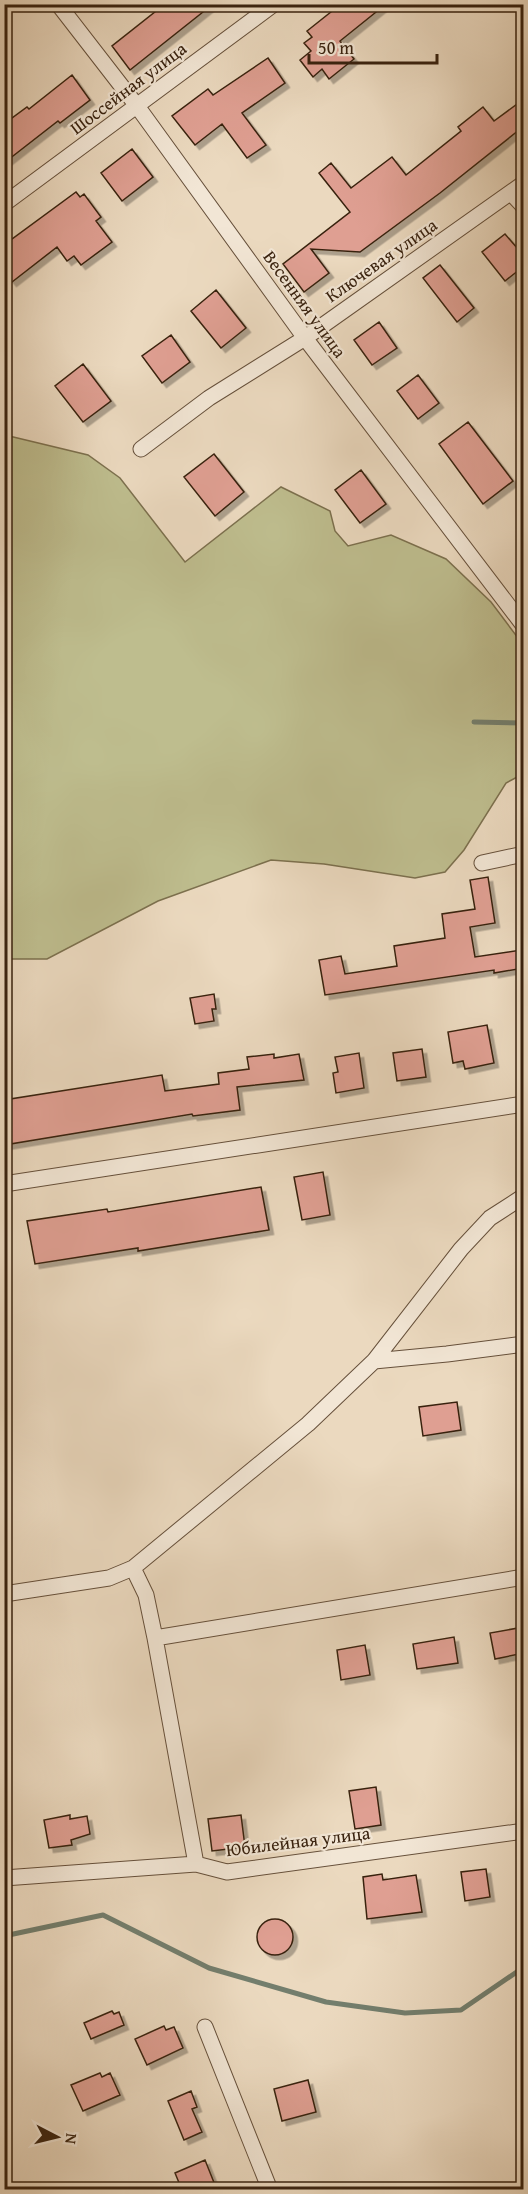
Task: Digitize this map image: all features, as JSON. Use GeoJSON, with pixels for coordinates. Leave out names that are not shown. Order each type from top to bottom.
{"type":"FeatureCollection","features":[{"type":"Feature","properties":{"kind":"street","name":"Весенняя улица"},"geometry":{"type":"LineString","coordinates":[[57,4],[136,106],[305,338],[524,626]]}},
{"type":"Feature","properties":{"kind":"street","name":"Шоссейная улица"},"geometry":{"type":"LineString","coordinates":[[4,204],[274,4]]}},
{"type":"Feature","properties":{"kind":"street","name":"Ключевая улица"},"geometry":{"type":"LineString","coordinates":[[141,449],[209,399],[305,338],[518,188]]}},
{"type":"Feature","properties":{"kind":"street"},"geometry":{"type":"LineString","coordinates":[[518,188],[524,207]]}},
{"type":"Feature","properties":{"kind":"street"},"geometry":{"type":"LineString","coordinates":[[482,863],[524,854]]}},
{"type":"Feature","properties":{"kind":"street"},"geometry":{"type":"LineString","coordinates":[[4,1184],[524,1104]]}},
{"type":"Feature","properties":{"kind":"street"},"geometry":{"type":"LineString","coordinates":[[4,1594],[109,1578],[133,1568],[308,1424],[374,1361],[461,1249],[482,1226],[490,1218],[524,1196]]}},
{"type":"Feature","properties":{"kind":"street"},"geometry":{"type":"LineString","coordinates":[[374,1361],[524,1344]]}},
{"type":"Feature","properties":{"kind":"street"},"geometry":{"type":"LineString","coordinates":[[133,1568],[146,1595],[196,1864]]}},
{"type":"Feature","properties":{"kind":"street"},"geometry":{"type":"LineString","coordinates":[[155,1638],[524,1577]]}},
{"type":"Feature","properties":{"kind":"street","name":"Юбилейная улица"},"geometry":{"type":"LineString","coordinates":[[4,1878],[196,1864],[227,1872],[524,1831]]}},
{"type":"Feature","properties":{"kind":"street"},"geometry":{"type":"LineString","coordinates":[[205,2026],[270,2190]]}},
{"type":"Feature","properties":{"kind":"shaded area"},"geometry":{"type":"Polygon","coordinates":[[[5,435],[88,455],[120,478],[185,562],[281,487],[330,511],[335,531],[348,546],[391,535],[446,559],[491,602],[523,643],[523,774],[506,783],[464,850],[445,872],[415,878],[324,864],[271,860],[158,901],[47,959],[5,959],[5,435]]]}},
{"type":"Feature","properties":{"kind":"building"},"geometry":{"type":"Polygon","coordinates":[[[165,4],[213,4],[130,70],[112,46],[165,4]]]}},
{"type":"Feature","properties":{"kind":"building"},"geometry":{"type":"Polygon","coordinates":[[[341,4],[386,4],[340,41],[354,59],[329,79],[322,69],[313,77],[300,60],[311,51],[304,43],[312,37],[307,31],[341,4]]]}},
{"type":"Feature","properties":{"kind":"building"},"geometry":{"type":"Polygon","coordinates":[[[268,58],[285,83],[242,113],[266,145],[247,158],[222,124],[195,145],[172,116],[208,89],[213,95],[268,58]]]}},
{"type":"Feature","properties":{"kind":"building"},"geometry":{"type":"Polygon","coordinates":[[[72,75],[90,100],[60,123],[58,121],[4,163],[4,124],[27,107],[29,109],[72,75]]]}},
{"type":"Feature","properties":{"kind":"building"},"geometry":{"type":"Polygon","coordinates":[[[524,99],[524,126],[440,193],[360,252],[311,249],[329,273],[304,292],[283,264],[350,212],[319,173],[331,163],[351,188],[392,157],[406,175],[461,131],[458,127],[483,107],[494,121],[524,99]]]}},
{"type":"Feature","properties":{"kind":"building"},"geometry":{"type":"Polygon","coordinates":[[[132,149],[153,177],[122,201],[101,173],[132,149]]]}},
{"type":"Feature","properties":{"kind":"building"},"geometry":{"type":"Polygon","coordinates":[[[76,192],[80,197],[84,194],[101,217],[96,221],[112,242],[81,265],[74,256],[67,261],[57,247],[12,282],[4,272],[4,245],[76,192]]]}},
{"type":"Feature","properties":{"kind":"building"},"geometry":{"type":"Polygon","coordinates":[[[505,234],[524,256],[524,266],[505,281],[482,252],[505,234]]]}},
{"type":"Feature","properties":{"kind":"building"},"geometry":{"type":"Polygon","coordinates":[[[440,265],[474,308],[457,322],[423,278],[440,265]]]}},
{"type":"Feature","properties":{"kind":"building"},"geometry":{"type":"Polygon","coordinates":[[[216,290],[246,328],[221,348],[191,311],[216,290]]]}},
{"type":"Feature","properties":{"kind":"building"},"geometry":{"type":"Polygon","coordinates":[[[379,322],[397,348],[372,365],[354,340],[379,322]]]}},
{"type":"Feature","properties":{"kind":"building"},"geometry":{"type":"Polygon","coordinates":[[[171,335],[190,362],[162,383],[142,356],[171,335]]]}},
{"type":"Feature","properties":{"kind":"building"},"geometry":{"type":"Polygon","coordinates":[[[83,364],[111,401],[83,422],[55,386],[83,364]]]}},
{"type":"Feature","properties":{"kind":"building"},"geometry":{"type":"Polygon","coordinates":[[[418,375],[439,403],[418,419],[397,391],[418,375]]]}},
{"type":"Feature","properties":{"kind":"building"},"geometry":{"type":"Polygon","coordinates":[[[468,422],[513,481],[483,504],[439,444],[468,422]]]}},
{"type":"Feature","properties":{"kind":"building"},"geometry":{"type":"Polygon","coordinates":[[[214,454],[244,492],[215,516],[184,477],[214,454]]]}},
{"type":"Feature","properties":{"kind":"building"},"geometry":{"type":"Polygon","coordinates":[[[361,470],[386,504],[360,523],[335,490],[361,470]]]}},
{"type":"Feature","properties":{"kind":"building"},"geometry":{"type":"Polygon","coordinates":[[[488,877],[495,923],[470,927],[475,957],[521,950],[524,968],[494,973],[494,970],[325,995],[319,960],[341,956],[345,974],[397,966],[394,946],[445,938],[442,914],[475,909],[470,880],[488,877]]]}},
{"type":"Feature","properties":{"kind":"building"},"geometry":{"type":"Polygon","coordinates":[[[214,994],[216,1009],[212,1009],[214,1021],[195,1024],[190,998],[214,994]]]}},
{"type":"Feature","properties":{"kind":"building"},"geometry":{"type":"Polygon","coordinates":[[[487,1025],[494,1063],[465,1069],[463,1061],[453,1063],[448,1032],[487,1025]]]}},
{"type":"Feature","properties":{"kind":"building"},"geometry":{"type":"Polygon","coordinates":[[[422,1049],[426,1077],[397,1081],[393,1053],[422,1049]]]}},
{"type":"Feature","properties":{"kind":"building"},"geometry":{"type":"Polygon","coordinates":[[[359,1053],[364,1088],[336,1093],[333,1073],[338,1072],[335,1057],[359,1053]]]}},
{"type":"Feature","properties":{"kind":"building"},"geometry":{"type":"Polygon","coordinates":[[[274,1054],[274,1058],[299,1054],[304,1080],[237,1087],[240,1110],[193,1116],[192,1114],[4,1145],[4,1100],[162,1075],[165,1091],[219,1084],[218,1073],[249,1069],[247,1057],[274,1054]]]}},
{"type":"Feature","properties":{"kind":"building"},"geometry":{"type":"Polygon","coordinates":[[[323,1172],[330,1215],[302,1220],[294,1177],[323,1172]]]}},
{"type":"Feature","properties":{"kind":"building"},"geometry":{"type":"Polygon","coordinates":[[[261,1187],[269,1230],[138,1251],[138,1248],[35,1264],[27,1221],[107,1209],[108,1212],[261,1187]]]}},
{"type":"Feature","properties":{"kind":"building"},"geometry":{"type":"Polygon","coordinates":[[[457,1402],[461,1430],[423,1436],[419,1407],[457,1402]]]}},
{"type":"Feature","properties":{"kind":"building"},"geometry":{"type":"Polygon","coordinates":[[[524,1627],[524,1653],[495,1659],[490,1633],[524,1627]]]}},
{"type":"Feature","properties":{"kind":"building"},"geometry":{"type":"Polygon","coordinates":[[[454,1637],[458,1663],[417,1669],[413,1644],[454,1637]]]}},
{"type":"Feature","properties":{"kind":"building"},"geometry":{"type":"Polygon","coordinates":[[[365,1645],[370,1675],[341,1680],[337,1650],[365,1645]]]}},
{"type":"Feature","properties":{"kind":"building"},"geometry":{"type":"Polygon","coordinates":[[[376,1787],[381,1825],[355,1829],[349,1791],[376,1787]]]}},
{"type":"Feature","properties":{"kind":"building"},"geometry":{"type":"Polygon","coordinates":[[[70,1815],[70,1819],[87,1816],[90,1834],[71,1840],[72,1845],[49,1848],[44,1820],[70,1815]]]}},
{"type":"Feature","properties":{"kind":"building"},"geometry":{"type":"Polygon","coordinates":[[[241,1815],[245,1847],[212,1851],[208,1819],[241,1815]]]}},
{"type":"Feature","properties":{"kind":"building"},"geometry":{"type":"Polygon","coordinates":[[[486,1869],[490,1897],[465,1901],[461,1872],[486,1869]]]}},
{"type":"Feature","properties":{"kind":"building"},"geometry":{"type":"Polygon","coordinates":[[[382,1874],[383,1880],[416,1875],[422,1912],[367,1919],[363,1877],[382,1874]]]}},
{"type":"Feature","properties":{"kind":"building"},"geometry":{"type":"Polygon","coordinates":[[[275,1919],[288,1924],[293,1937],[288,1950],[275,1955],[262,1950],[257,1937],[262,1924],[275,1919]]]}},
{"type":"Feature","properties":{"kind":"building"},"geometry":{"type":"Polygon","coordinates":[[[112,2011],[114,2014],[119,2012],[124,2025],[91,2039],[84,2023],[112,2011]]]}},
{"type":"Feature","properties":{"kind":"building"},"geometry":{"type":"Polygon","coordinates":[[[164,2026],[166,2030],[174,2027],[183,2048],[147,2065],[135,2039],[164,2026]]]}},
{"type":"Feature","properties":{"kind":"building"},"geometry":{"type":"Polygon","coordinates":[[[100,2073],[102,2077],[110,2073],[120,2095],[83,2111],[71,2085],[100,2073]]]}},
{"type":"Feature","properties":{"kind":"building"},"geometry":{"type":"Polygon","coordinates":[[[308,2080],[316,2112],[282,2121],[274,2089],[308,2080]]]}},
{"type":"Feature","properties":{"kind":"building"},"geometry":{"type":"Polygon","coordinates":[[[191,2091],[197,2107],[192,2109],[202,2132],[184,2140],[168,2101],[191,2091]]]}},
{"type":"Feature","properties":{"kind":"building"},"geometry":{"type":"Polygon","coordinates":[[[205,2160],[217,2190],[182,2190],[175,2173],[205,2160]]]}},
{"type":"Feature","properties":{"kind":"waterway"},"geometry":{"type":"LineString","coordinates":[[474,722],[524,723]]}},
{"type":"Feature","properties":{"kind":"waterway"},"geometry":{"type":"LineString","coordinates":[[4,1936],[103,1915],[209,1968],[326,2002],[405,2013],[461,2010],[524,1967]]}}]}
